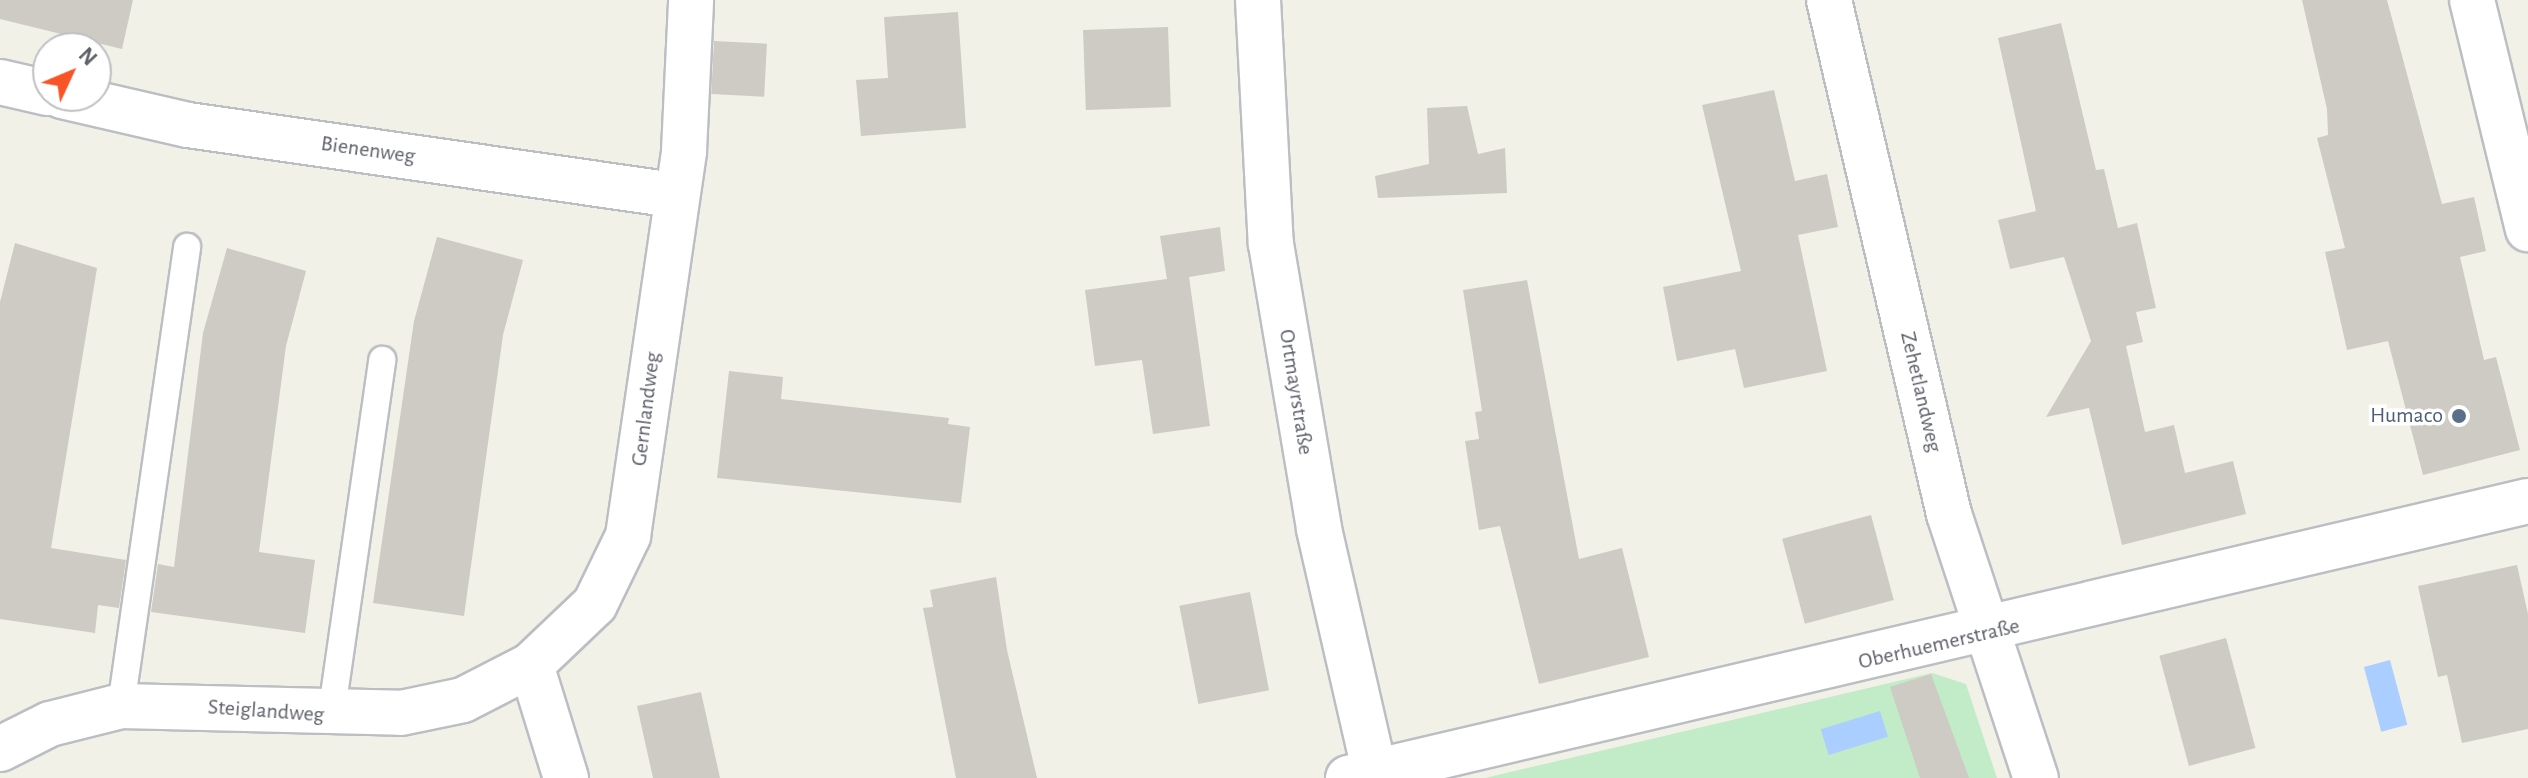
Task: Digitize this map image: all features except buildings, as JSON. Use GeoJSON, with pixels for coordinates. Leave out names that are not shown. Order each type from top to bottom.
{"type":"FeatureCollection","features":[{"type":"Feature","properties":{"kind":"street","name":"Gernlandweg"},"geometry":{"type":"LineString","coordinates":[[531,665],[595,604],[628,536],[675,195],[691,0]]}},
{"type":"Feature","properties":{"kind":"street","name":"Ortmayrstraße"},"geometry":{"type":"LineString","coordinates":[[1258,0],[1271,244],[1319,529],[1366,776]]}},
{"type":"Feature","properties":{"kind":"street","name":"Zehetlandweg"},"geometry":{"type":"LineString","coordinates":[[1829,0],[1949,514],[2036,778]]}},
{"type":"Feature","properties":{"kind":"street"},"geometry":{"type":"LineString","coordinates":[[2472,0],[2528,229]]}},
{"type":"Feature","properties":{"kind":"street"},"geometry":{"type":"LineString","coordinates":[[0,82],[32,89]]}},
{"type":"Feature","properties":{"kind":"street","name":"Bienenweg"},"geometry":{"type":"LineString","coordinates":[[112,108],[188,125],[675,195]]}},
{"type":"Feature","properties":{"kind":"street","name":"Oberhuemerstraße"},"geometry":{"type":"LineString","coordinates":[[1366,776],[1987,633],[2528,501]]}},
{"type":"Feature","properties":{"kind":"street"},"geometry":{"type":"LineString","coordinates":[[531,665],[566,778]]}},
{"type":"Feature","properties":{"kind":"street","name":"Steiglandweg"},"geometry":{"type":"LineString","coordinates":[[0,749],[50,724],[121,706],[331,716],[463,700],[531,665]]}},
{"type":"Feature","properties":{"kind":"lane"},"geometry":{"type":"LineString","coordinates":[[121,706],[187,247]]}},
{"type":"Feature","properties":{"kind":"lane"},"geometry":{"type":"LineString","coordinates":[[331,716],[382,360]]}},
{"type":"Feature","properties":{"kind":"green space"},"geometry":{"type":"Polygon","coordinates":[[[1932,673],[1966,684],[1997,778],[1485,778],[1932,673]]]}},
{"type":"Feature","properties":{"kind":"water"},"geometry":{"type":"Polygon","coordinates":[[[2390,660],[2407,725],[2381,732],[2364,667],[2390,660]]]}},
{"type":"Feature","properties":{"kind":"water"},"geometry":{"type":"Polygon","coordinates":[[[1880,711],[1888,737],[1829,755],[1821,729],[1880,711]]]}},
{"type":"Feature","properties":{"kind":"place","name":"Humaco"},"geometry":{"type":"Point","coordinates":[2459,416]}}]}
